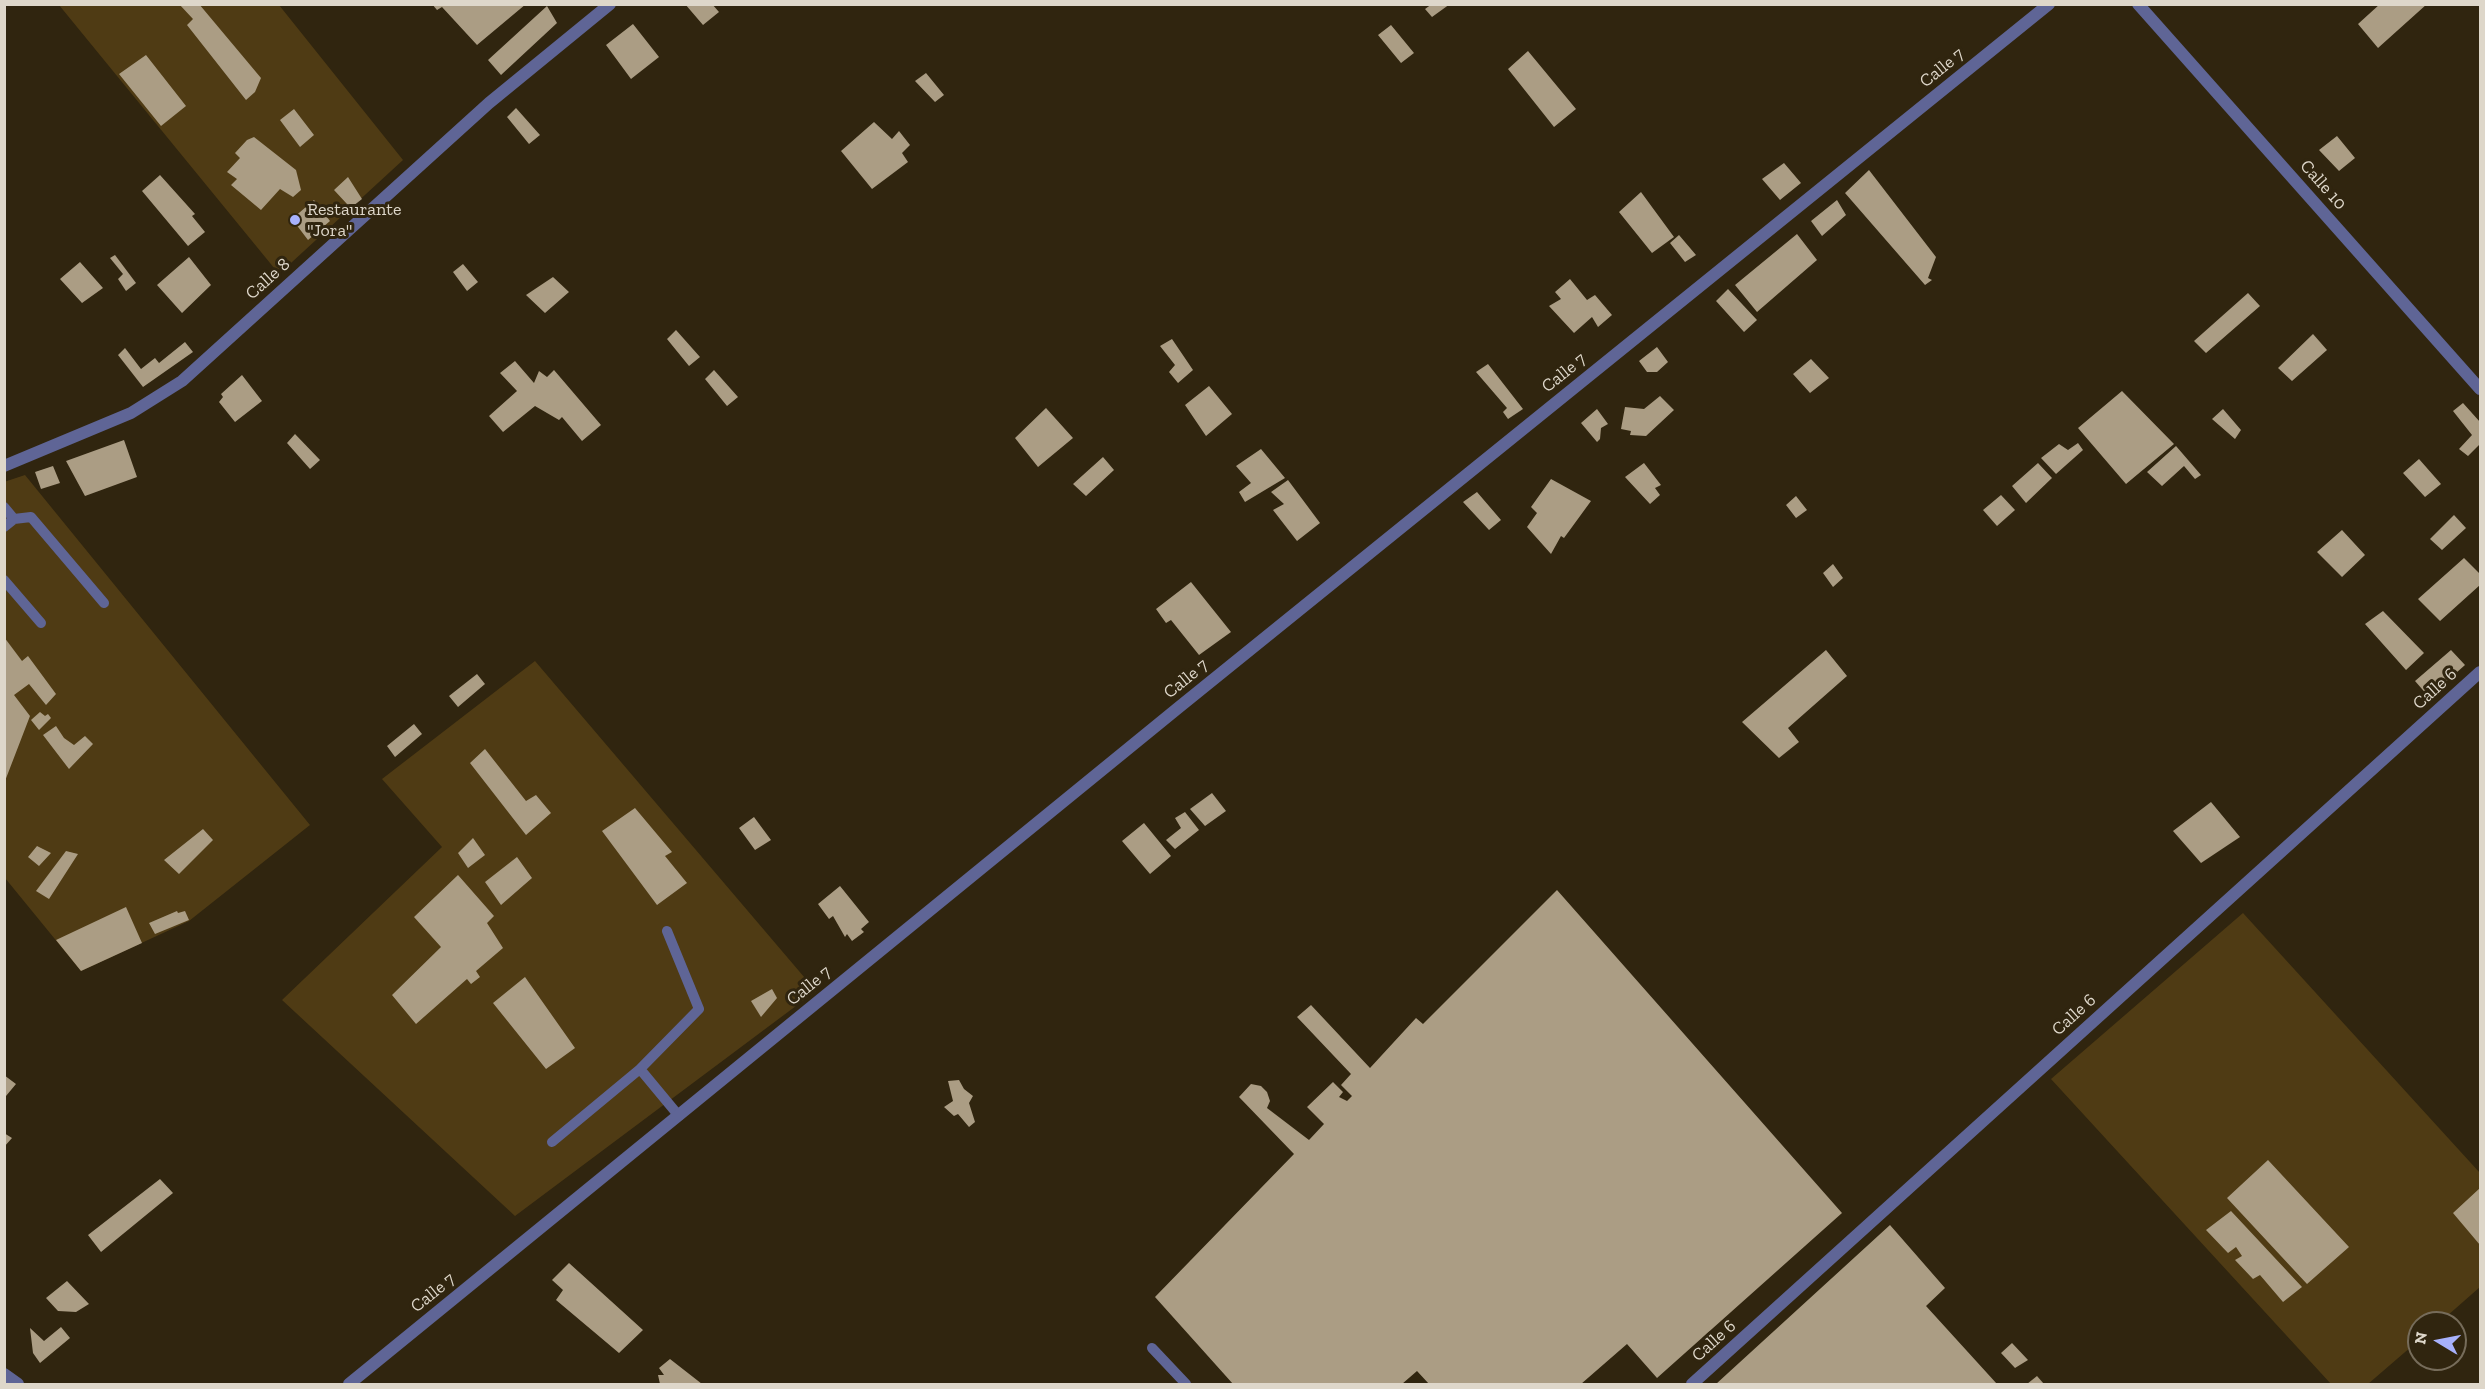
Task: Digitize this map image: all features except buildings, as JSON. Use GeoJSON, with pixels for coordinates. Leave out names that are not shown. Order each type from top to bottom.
{"type":"FeatureCollection","features":[{"type":"Feature","properties":{"kind":"street","name":"Calle 8"},"geometry":{"type":"LineString","coordinates":[[4,466],[131,413],[182,381],[489,103],[610,4]]}},
{"type":"Feature","properties":{"kind":"street","name":"Calle 7"},"geometry":{"type":"LineString","coordinates":[[349,1384],[2049,4]]}},
{"type":"Feature","properties":{"kind":"street","name":"Calle 10"},"geometry":{"type":"LineString","coordinates":[[2138,4],[2481,389]]}},
{"type":"Feature","properties":{"kind":"street","name":"Calle 6"},"geometry":{"type":"LineString","coordinates":[[1692,1384],[2481,672]]}},
{"type":"Feature","properties":{"kind":"street"},"geometry":{"type":"LineString","coordinates":[[4,1374],[18,1384]]}},
{"type":"Feature","properties":{"kind":"lane"},"geometry":{"type":"LineString","coordinates":[[4,507],[14,519]]}},
{"type":"Feature","properties":{"kind":"lane"},"geometry":{"type":"LineString","coordinates":[[4,527],[14,519],[31,517],[104,603]]}},
{"type":"Feature","properties":{"kind":"lane"},"geometry":{"type":"LineString","coordinates":[[4,580],[40,623]]}},
{"type":"Feature","properties":{"kind":"lane"},"geometry":{"type":"LineString","coordinates":[[552,1142],[640,1069],[699,1009],[667,930]]}},
{"type":"Feature","properties":{"kind":"lane"},"geometry":{"type":"LineString","coordinates":[[640,1069],[679,1116]]}},
{"type":"Feature","properties":{"kind":"lane"},"geometry":{"type":"LineString","coordinates":[[1152,1348],[1186,1384]]}},
{"type":"Feature","properties":{"kind":"shaded area"},"geometry":{"type":"Polygon","coordinates":[[[59,5],[279,5],[403,160],[279,274],[59,5]]]}},
{"type":"Feature","properties":{"kind":"shaded area"},"geometry":{"type":"Polygon","coordinates":[[[25,475],[310,825],[189,921],[81,971],[5,878],[4,482],[25,475]]]}},
{"type":"Feature","properties":{"kind":"shaded area"},"geometry":{"type":"Polygon","coordinates":[[[535,661],[816,991],[515,1216],[282,1000],[442,847],[382,779],[535,661]]]}},
{"type":"Feature","properties":{"kind":"shaded area"},"geometry":{"type":"Polygon","coordinates":[[[2243,913],[2480,1173],[2480,1287],[2453,1311],[2407,1311],[2407,1350],[2368,1384],[2331,1384],[2051,1079],[2243,913]]]}},
{"type":"Feature","properties":{"kind":"place","name":"Restaurante \"Jora\""},"geometry":{"type":"Point","coordinates":[295,220]}}]}
